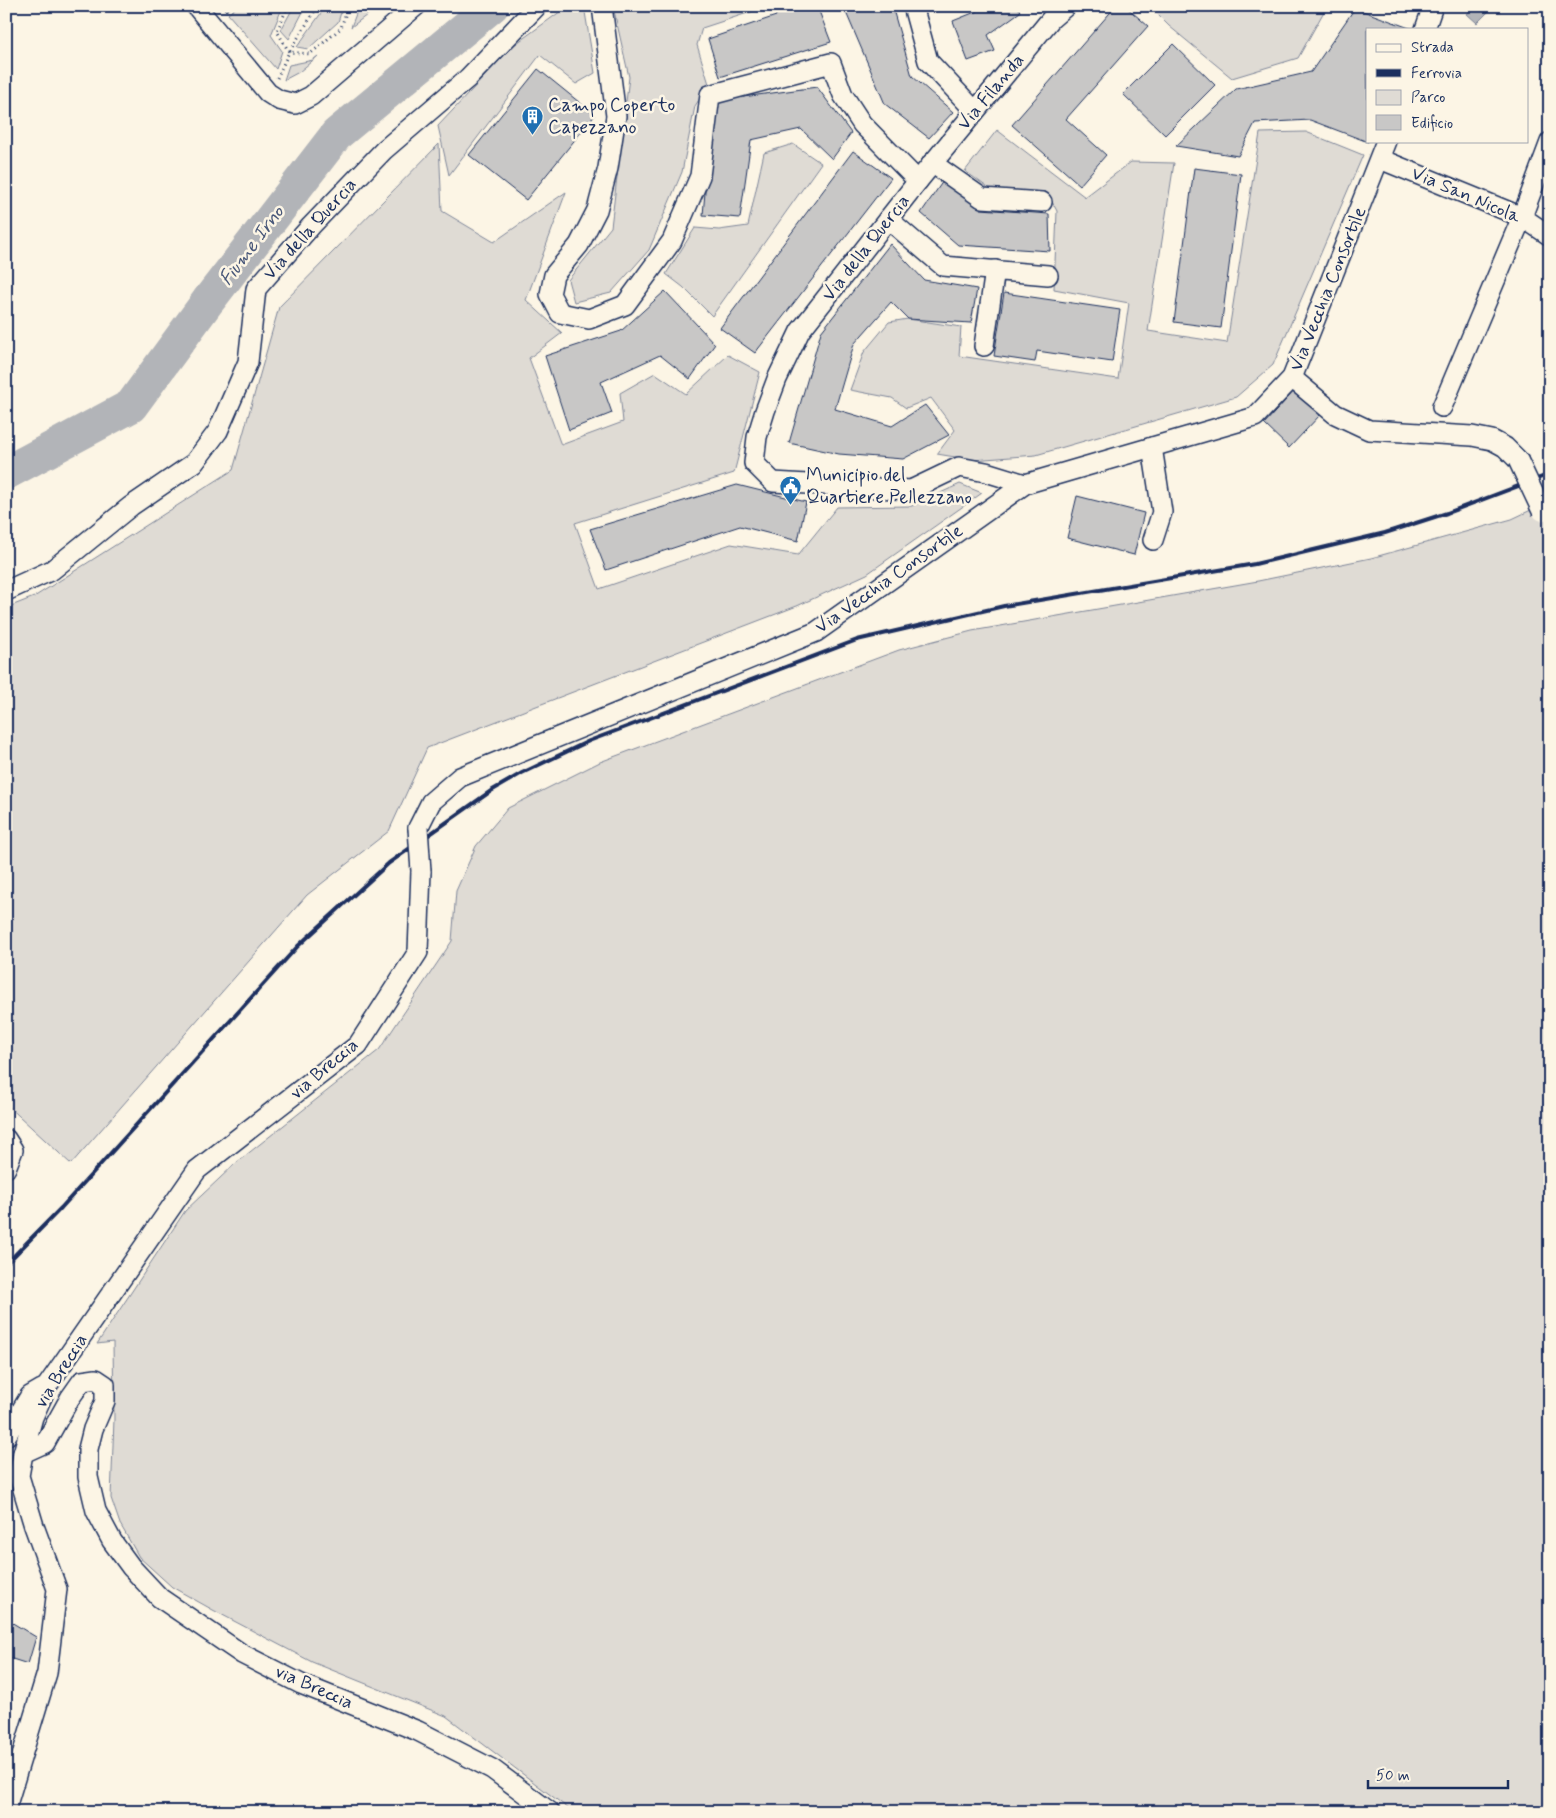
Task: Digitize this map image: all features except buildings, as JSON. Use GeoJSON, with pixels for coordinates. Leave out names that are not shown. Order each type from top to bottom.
{"type":"FeatureCollection","features":[{"type":"Feature","properties":{"kind":"street"},"geometry":{"type":"LineString","coordinates":[[196,6],[268,93],[279,100],[295,104],[311,96],[416,6]]}},
{"type":"Feature","properties":{"kind":"street","name":"Via della Quercia"},"geometry":{"type":"LineString","coordinates":[[6,591],[52,570],[131,506],[194,463],[218,431],[248,362],[256,289],[311,226],[384,150],[468,78],[537,6]]}},
{"type":"Feature","properties":{"kind":"street","name":"Via della Quercia"},"geometry":{"type":"LineString","coordinates":[[602,6],[616,116],[608,168],[596,210],[579,245],[554,276],[550,294],[560,313],[590,319],[625,305],[672,241],[700,176],[710,95],[831,63],[843,95],[862,124],[918,180],[800,331],[777,379],[765,411],[757,437],[754,463],[773,482],[911,490],[959,467],[986,472],[1025,484]]}},
{"type":"Feature","properties":{"kind":"street"},"geometry":{"type":"LineString","coordinates":[[914,6],[928,61],[975,111]]}},
{"type":"Feature","properties":{"kind":"street","name":"Via Filanda"},"geometry":{"type":"LineString","coordinates":[[918,180],[1051,19],[1066,6]]}},
{"type":"Feature","properties":{"kind":"street"},"geometry":{"type":"LineString","coordinates":[[1425,28],[1433,6]]}},
{"type":"Feature","properties":{"kind":"street","name":"Via Vecchia Consortile"},"geometry":{"type":"LineString","coordinates":[[460,777],[816,632],[1025,484],[1256,417],[1292,378],[1386,142]]}},
{"type":"Feature","properties":{"kind":"street"},"geometry":{"type":"LineString","coordinates":[[1442,407],[1522,217],[1550,142]]}},
{"type":"Feature","properties":{"kind":"street","name":"Via San Nicola"},"geometry":{"type":"LineString","coordinates":[[1380,159],[1522,217],[1550,236]]}},
{"type":"Feature","properties":{"kind":"street"},"geometry":{"type":"LineString","coordinates":[[932,163],[982,198],[1042,202]]}},
{"type":"Feature","properties":{"kind":"street"},"geometry":{"type":"LineString","coordinates":[[888,219],[943,266],[1048,274]]}},
{"type":"Feature","properties":{"kind":"street"},"geometry":{"type":"LineString","coordinates":[[984,346],[995,270]]}},
{"type":"Feature","properties":{"kind":"street"},"geometry":{"type":"LineString","coordinates":[[1292,378],[1335,414],[1369,430],[1472,436],[1486,439],[1505,447],[1518,460],[1546,513]]}},
{"type":"Feature","properties":{"kind":"street"},"geometry":{"type":"LineString","coordinates":[[1152,447],[1162,512],[1153,540]]}},
{"type":"Feature","properties":{"kind":"street","name":"via Breccia"},"geometry":{"type":"LineString","coordinates":[[23,1452],[33,1416],[47,1386],[197,1170],[358,1045],[418,952],[421,870],[418,828],[431,802],[460,777]]}},
{"type":"Feature","properties":{"kind":"street"},"geometry":{"type":"LineString","coordinates":[[6,1139],[13,1150],[6,1168]]}},
{"type":"Feature","properties":{"kind":"street","name":"via Breccia"},"geometry":{"type":"LineString","coordinates":[[23,1452],[46,1443],[70,1398],[82,1381],[96,1380],[101,1382],[105,1385],[105,1400],[93,1429],[88,1449],[88,1477],[96,1511],[112,1541],[131,1567],[160,1598],[242,1654],[300,1684],[418,1732],[492,1769],[550,1812]]}},
{"type":"Feature","properties":{"kind":"street"},"geometry":{"type":"LineString","coordinates":[[6,1436],[30,1396],[47,1386]]}},
{"type":"Feature","properties":{"kind":"street"},"geometry":{"type":"LineString","coordinates":[[6,1808],[47,1673],[57,1588],[34,1526],[19,1476],[23,1452]]}},
{"type":"Feature","properties":{"kind":"path"},"geometry":{"type":"LineString","coordinates":[[288,6],[277,31],[289,52]]}},
{"type":"Feature","properties":{"kind":"path"},"geometry":{"type":"LineString","coordinates":[[273,81],[280,76],[289,52],[318,6]]}},
{"type":"Feature","properties":{"kind":"path"},"geometry":{"type":"LineString","coordinates":[[289,52],[310,54],[341,28],[348,6]]}},
{"type":"Feature","properties":{"kind":"green space"},"geometry":{"type":"Polygon","coordinates":[[[238,6],[283,6],[271,35],[282,51],[276,69],[228,14],[238,6]]]}},
{"type":"Feature","properties":{"kind":"green space"},"geometry":{"type":"Polygon","coordinates":[[[294,6],[306,6],[289,39],[281,30],[294,6]]]}},
{"type":"Feature","properties":{"kind":"green space"},"geometry":{"type":"Polygon","coordinates":[[[329,6],[343,6],[338,22],[308,49],[297,47],[324,9],[329,6]]]}},
{"type":"Feature","properties":{"kind":"green space"},"geometry":{"type":"Polygon","coordinates":[[[359,6],[379,6],[351,27],[359,6]]]}},
{"type":"Feature","properties":{"kind":"green space"},"geometry":{"type":"Polygon","coordinates":[[[568,6],[584,6],[595,73],[576,84],[540,55],[449,175],[438,126],[514,45],[568,6]]]}},
{"type":"Feature","properties":{"kind":"green space"},"geometry":{"type":"Polygon","coordinates":[[[613,6],[762,6],[763,8],[702,28],[697,45],[709,84],[695,106],[682,172],[649,250],[611,293],[574,302],[568,280],[611,227],[629,77],[613,6]]]}},
{"type":"Feature","properties":{"kind":"green space"},"geometry":{"type":"Polygon","coordinates":[[[1149,6],[1327,6],[1298,58],[1232,78],[1169,26],[1149,6]]]}},
{"type":"Feature","properties":{"kind":"green space"},"geometry":{"type":"Polygon","coordinates":[[[318,56],[299,72],[284,80],[289,65],[313,60],[318,56]]]}},
{"type":"Feature","properties":{"kind":"green space"},"geometry":{"type":"Polygon","coordinates":[[[997,130],[1085,197],[1131,162],[1174,163],[1148,331],[1227,343],[1260,133],[1306,132],[1363,155],[1273,365],[1236,397],[1036,455],[973,460],[937,454],[955,430],[931,398],[906,408],[892,398],[850,390],[864,352],[889,322],[908,319],[961,327],[959,356],[1118,379],[1129,303],[1054,289],[1057,211],[1050,198],[991,190],[965,171],[997,130]]]}},
{"type":"Feature","properties":{"kind":"green space"},"geometry":{"type":"Polygon","coordinates":[[[439,144],[442,211],[494,242],[566,192],[526,300],[562,333],[529,358],[561,445],[623,422],[620,393],[655,373],[686,394],[728,355],[760,372],[734,473],[575,523],[599,589],[731,544],[798,555],[837,507],[912,506],[960,484],[982,493],[867,574],[797,606],[427,748],[389,831],[307,895],[71,1164],[6,1104],[6,608],[34,597],[233,470],[279,307],[439,144]]]}},
{"type":"Feature","properties":{"kind":"green space"},"geometry":{"type":"Polygon","coordinates":[[[793,144],[821,163],[712,316],[683,287],[666,274],[695,228],[719,230],[748,226],[764,153],[793,144]]]}},
{"type":"Feature","properties":{"kind":"green space"},"geometry":{"type":"Polygon","coordinates":[[[1550,501],[1550,1812],[573,1812],[446,1716],[312,1662],[172,1587],[139,1557],[120,1524],[111,1498],[114,1419],[113,1342],[97,1344],[185,1211],[236,1163],[379,1050],[452,941],[456,891],[476,846],[508,808],[600,762],[899,650],[972,631],[1258,581],[1371,558],[1512,519],[1550,501]]]}},
{"type":"Feature","properties":{"kind":"shaded area"},"geometry":{"type":"Polygon","coordinates":[[[1474,6],[1494,6],[1477,23],[1467,14],[1474,6]]]}},
{"type":"Feature","properties":{"kind":"waterway","name":"Fiume Irno"},"geometry":{"type":"LineString","coordinates":[[6,473],[131,406],[208,301],[337,134],[492,6]]}},
{"type":"Feature","properties":{"kind":"railway"},"geometry":{"type":"LineString","coordinates":[[6,1264],[61,1208],[298,946],[389,863],[491,791],[522,773],[589,741],[857,640],[1004,606],[1255,564],[1385,533],[1447,513],[1550,474]]}},
{"type":"Feature","properties":{"kind":"place","name":"Campo Coperto Capezzano"},"geometry":{"type":"Point","coordinates":[532,135]}},
{"type":"Feature","properties":{"kind":"place","name":"Municipio del Quartiere Pellezzano"},"geometry":{"type":"Point","coordinates":[790,505]}}]}
